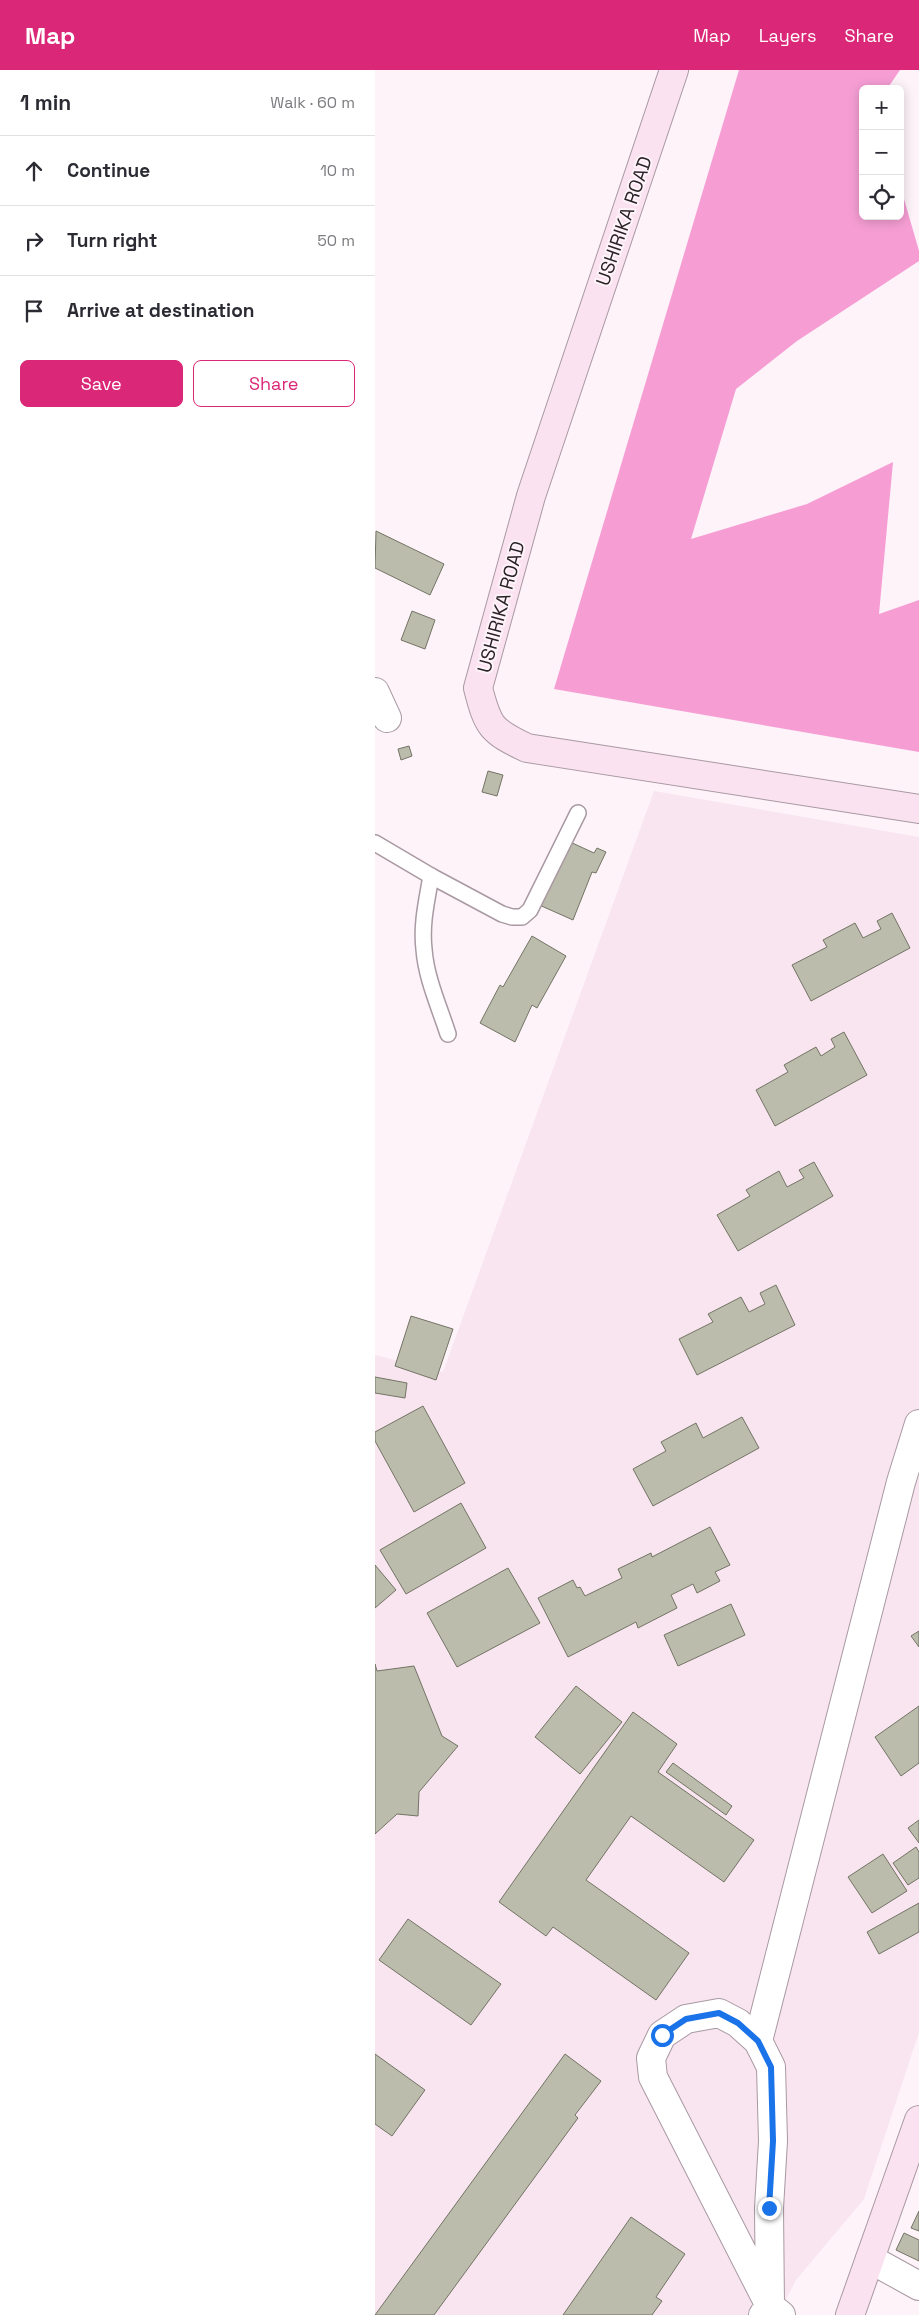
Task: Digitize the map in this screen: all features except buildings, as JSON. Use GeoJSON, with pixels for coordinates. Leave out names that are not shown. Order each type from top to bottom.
{"type":"FeatureCollection","features":[{"type":"Feature","properties":{"kind":"street","name":"USHIRIKA ROAD"},"geometry":{"type":"LineString","coordinates":[[674,70],[531,496],[478,688],[486,716],[501,736],[527,748],[919,809]]}},
{"type":"Feature","properties":{"kind":"street"},"geometry":{"type":"LineString","coordinates":[[375,692],[387,718]]}},
{"type":"Feature","properties":{"kind":"street"},"geometry":{"type":"LineString","coordinates":[[758,2041],[901,1482],[919,1424]]}},
{"type":"Feature","properties":{"kind":"street"},"geometry":{"type":"LineString","coordinates":[[719,2013],[738,2023],[758,2041],[771,2067],[773,2141],[769,2208],[771,2312],[653,2077],[651,2058],[662,2035],[686,2019],[719,2013]]}},
{"type":"Feature","properties":{"kind":"street"},"geometry":{"type":"LineString","coordinates":[[850,2315],[919,2120]]}},
{"type":"Feature","properties":{"kind":"street"},"geometry":{"type":"LineString","coordinates":[[870,2259],[919,2286]]}},
{"type":"Feature","properties":{"kind":"lane"},"geometry":{"type":"LineString","coordinates":[[375,843],[502,914],[522,917],[530,910],[578,813]]}},
{"type":"Feature","properties":{"kind":"lane"},"geometry":{"type":"LineString","coordinates":[[431,876],[424,915],[423,949],[429,978],[448,1034]]}},
{"type":"Feature","properties":{"kind":"shaded area"},"geometry":{"type":"Polygon","coordinates":[[[739,70],[900,70],[890,85],[859,85],[859,220],[904,220],[904,199],[919,251],[919,261],[797,341],[736,389],[691,539],[807,504],[893,462],[879,614],[919,600],[919,752],[554,689],[739,70]]]}},
{"type":"Feature","properties":{"kind":"shaded area"},"geometry":{"type":"Polygon","coordinates":[[[654,791],[919,837],[919,2032],[864,2199],[796,2280],[778,2315],[375,2315],[375,1355],[443,1372],[654,791]]]}},
{"type":"Feature","properties":{"kind":"route"},"geometry":{"type":"LineString","coordinates":[[662,2035],[686,2019],[719,2013],[738,2023],[758,2041],[771,2067],[773,2141],[769,2208]]}}]}
